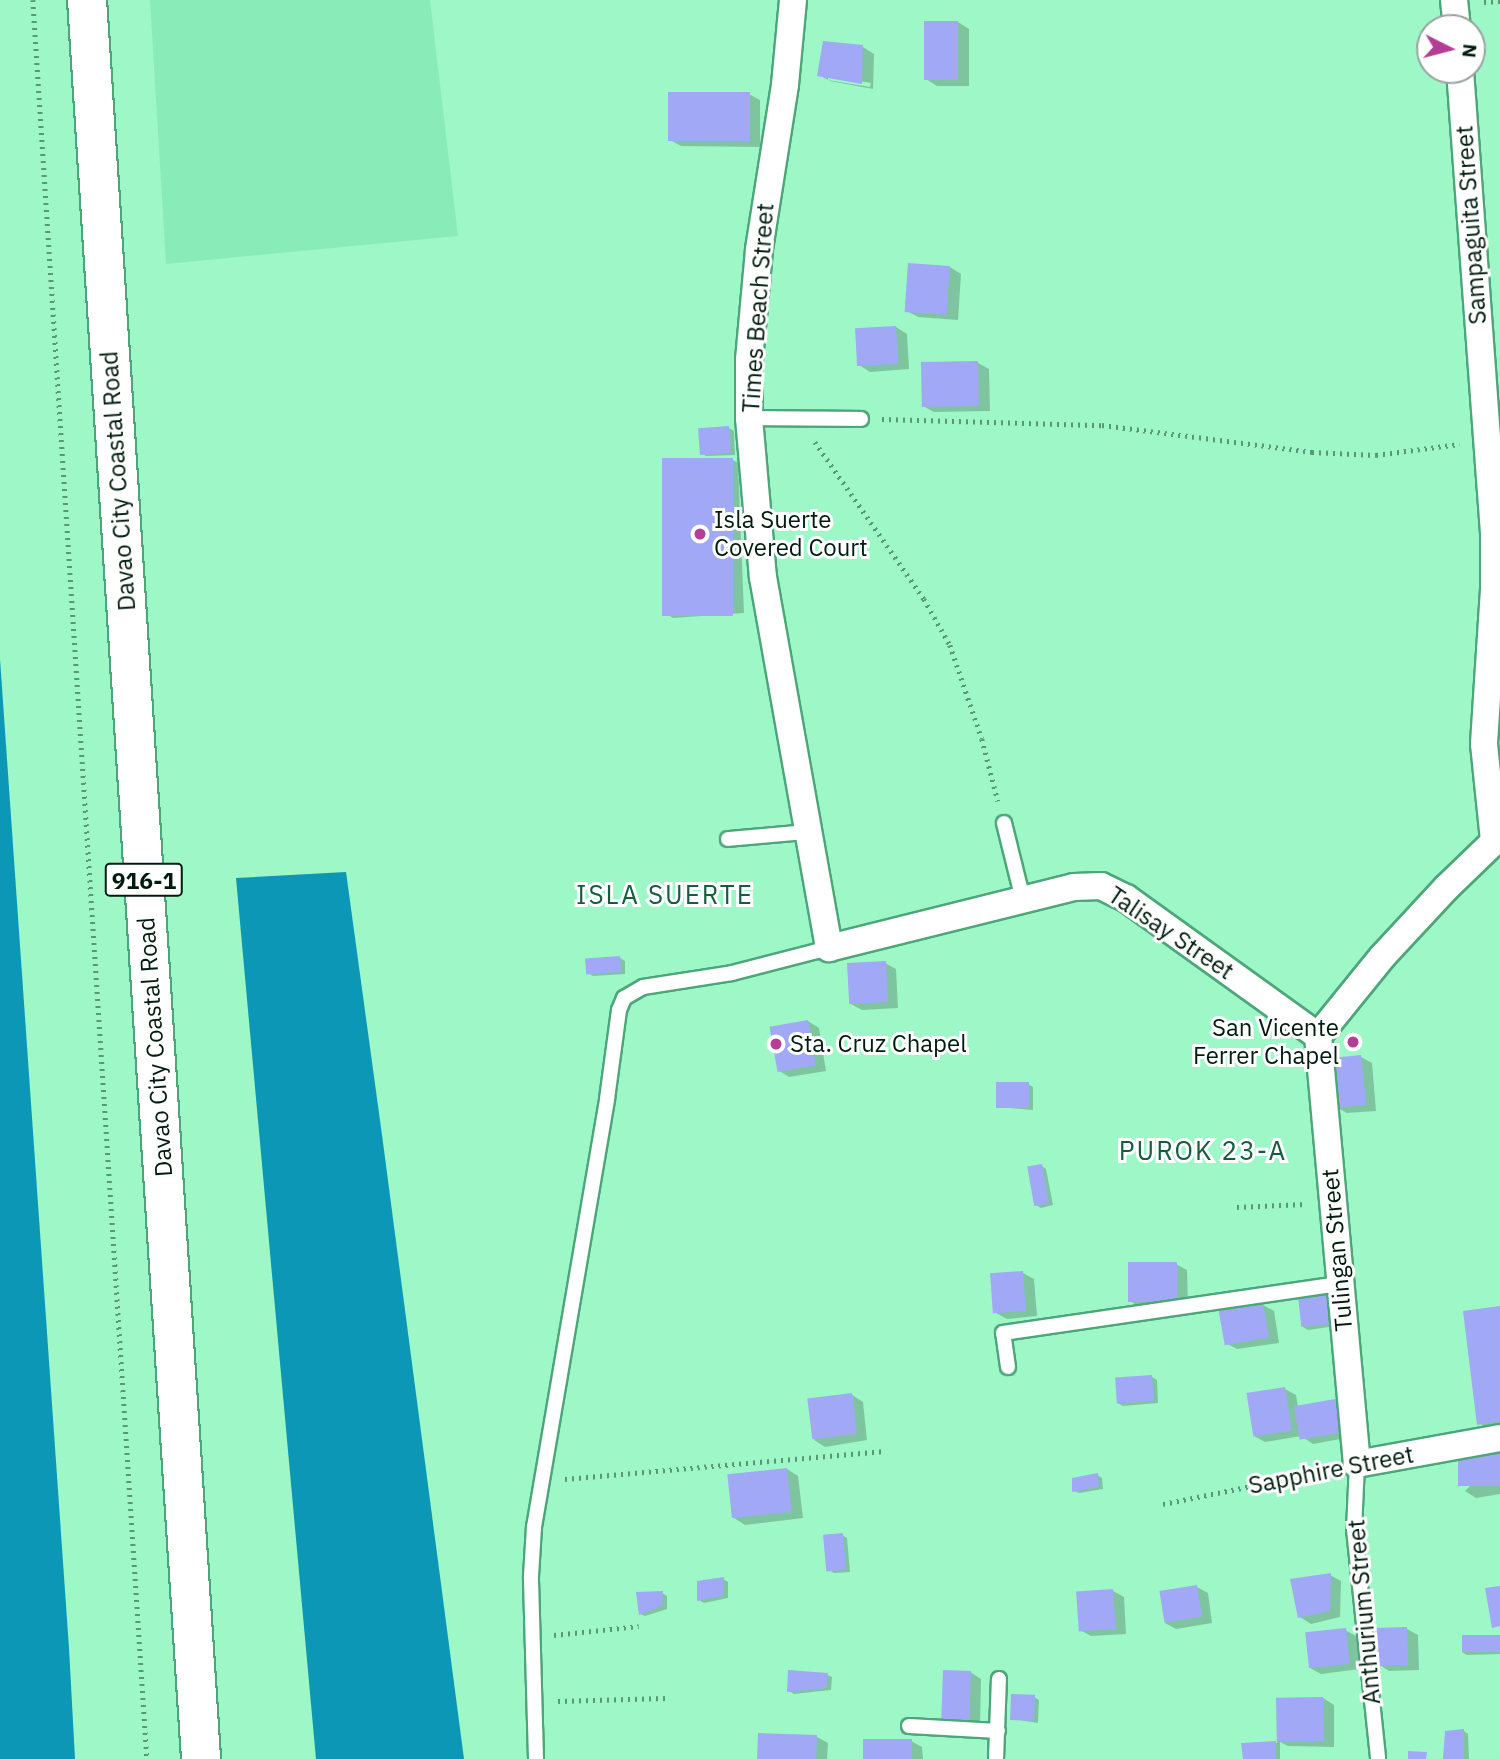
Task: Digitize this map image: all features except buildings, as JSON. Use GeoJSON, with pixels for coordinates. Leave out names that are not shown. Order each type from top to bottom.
{"type":"FeatureCollection","features":[{"type":"Feature","properties":{"kind":"main road","name":"Davao City Coastal Road"},"geometry":{"type":"LineString","coordinates":[[87,0],[201,1759]]}},
{"type":"Feature","properties":{"kind":"street","name":"Times Beach Street"},"geometry":{"type":"LineString","coordinates":[[793,0],[785,85],[759,250],[750,360],[749,418],[763,577],[829,948]]}},
{"type":"Feature","properties":{"kind":"street","name":"Sampaguita Street"},"geometry":{"type":"LineString","coordinates":[[1461,84],[1488,440],[1494,589],[1485,701],[1485,744],[1497,838]]}},
{"type":"Feature","properties":{"kind":"street"},"geometry":{"type":"LineString","coordinates":[[1318,1036],[1382,957],[1497,838]]}},
{"type":"Feature","properties":{"kind":"street","name":"Talisay Street"},"geometry":{"type":"LineString","coordinates":[[829,948],[1087,885],[1113,891],[1318,1036]]}},
{"type":"Feature","properties":{"kind":"street","name":"Tulingan Street"},"geometry":{"type":"LineString","coordinates":[[1318,1036],[1357,1464]]}},
{"type":"Feature","properties":{"kind":"street","name":"Sapphire Street"},"geometry":{"type":"LineString","coordinates":[[1357,1464],[1500,1438]]}},
{"type":"Feature","properties":{"kind":"lane"},"geometry":{"type":"LineString","coordinates":[[749,418],[861,419]]}},
{"type":"Feature","properties":{"kind":"lane"},"geometry":{"type":"LineString","coordinates":[[1004,823],[1023,900]]}},
{"type":"Feature","properties":{"kind":"lane"},"geometry":{"type":"LineString","coordinates":[[727,839],[807,832]]}},
{"type":"Feature","properties":{"kind":"lane","name":"Talisay Street"},"geometry":{"type":"LineString","coordinates":[[540,1481],[624,998],[643,987],[732,973],[829,948]]}},
{"type":"Feature","properties":{"kind":"lane"},"geometry":{"type":"LineString","coordinates":[[1008,1367],[1003,1333],[1340,1284]]}},
{"type":"Feature","properties":{"kind":"lane","name":"Anthurium Street"},"geometry":{"type":"LineString","coordinates":[[1357,1464],[1354,1529],[1378,1759]]}},
{"type":"Feature","properties":{"kind":"lane"},"geometry":{"type":"LineString","coordinates":[[536,1759],[532,1563],[540,1481]]}},
{"type":"Feature","properties":{"kind":"lane"},"geometry":{"type":"LineString","coordinates":[[996,1759],[999,1679]]}},
{"type":"Feature","properties":{"kind":"lane"},"geometry":{"type":"LineString","coordinates":[[909,1726],[998,1731]]}},
{"type":"Feature","properties":{"kind":"path"},"geometry":{"type":"LineString","coordinates":[[33,0],[147,1759]]}},
{"type":"Feature","properties":{"kind":"path"},"geometry":{"type":"LineString","coordinates":[[799,418],[924,598],[950,645],[982,739],[1004,823]]}},
{"type":"Feature","properties":{"kind":"path"},"geometry":{"type":"LineString","coordinates":[[861,419],[1102,425],[1312,452],[1376,455],[1488,440]]}},
{"type":"Feature","properties":{"kind":"path"},"geometry":{"type":"LineString","coordinates":[[1237,1207],[1333,1202]]}},
{"type":"Feature","properties":{"kind":"path"},"geometry":{"type":"LineString","coordinates":[[540,1481],[885,1451]]}},
{"type":"Feature","properties":{"kind":"path","name":"Sapphire Street"},"geometry":{"type":"LineString","coordinates":[[1163,1504],[1357,1464]]}},
{"type":"Feature","properties":{"kind":"path"},"geometry":{"type":"LineString","coordinates":[[532,1638],[639,1626]]}},
{"type":"Feature","properties":{"kind":"path"},"geometry":{"type":"LineString","coordinates":[[535,1702],[665,1698]]}},
{"type":"Feature","properties":{"kind":"shaded area"},"geometry":{"type":"Polygon","coordinates":[[[150,0],[430,0],[458,236],[166,264],[150,0]]]}},
{"type":"Feature","properties":{"kind":"water"},"geometry":{"type":"Polygon","coordinates":[[[0,659],[69,1648],[75,1759],[0,1759],[0,659]]]}},
{"type":"Feature","properties":{"kind":"water"},"geometry":{"type":"Polygon","coordinates":[[[346,872],[464,1759],[316,1759],[236,878],[346,872]]]}},
{"type":"Feature","properties":{"kind":"place","name":"Isla Suerte Covered Court"},"geometry":{"type":"Point","coordinates":[700,534]}},
{"type":"Feature","properties":{"kind":"place","name":"San Vicente Ferrer Chapel"},"geometry":{"type":"Point","coordinates":[1353,1042]}},
{"type":"Feature","properties":{"kind":"place","name":"Sta. Cruz Chapel"},"geometry":{"type":"Point","coordinates":[776,1044]}},
{"type":"Feature","properties":{"kind":"district","name":"ISLA SUERTE"},"geometry":{"type":"Point","coordinates":[665,895]}},
{"type":"Feature","properties":{"kind":"district","name":"PUROK 23-A"},"geometry":{"type":"Point","coordinates":[1203,1151]}}]}
